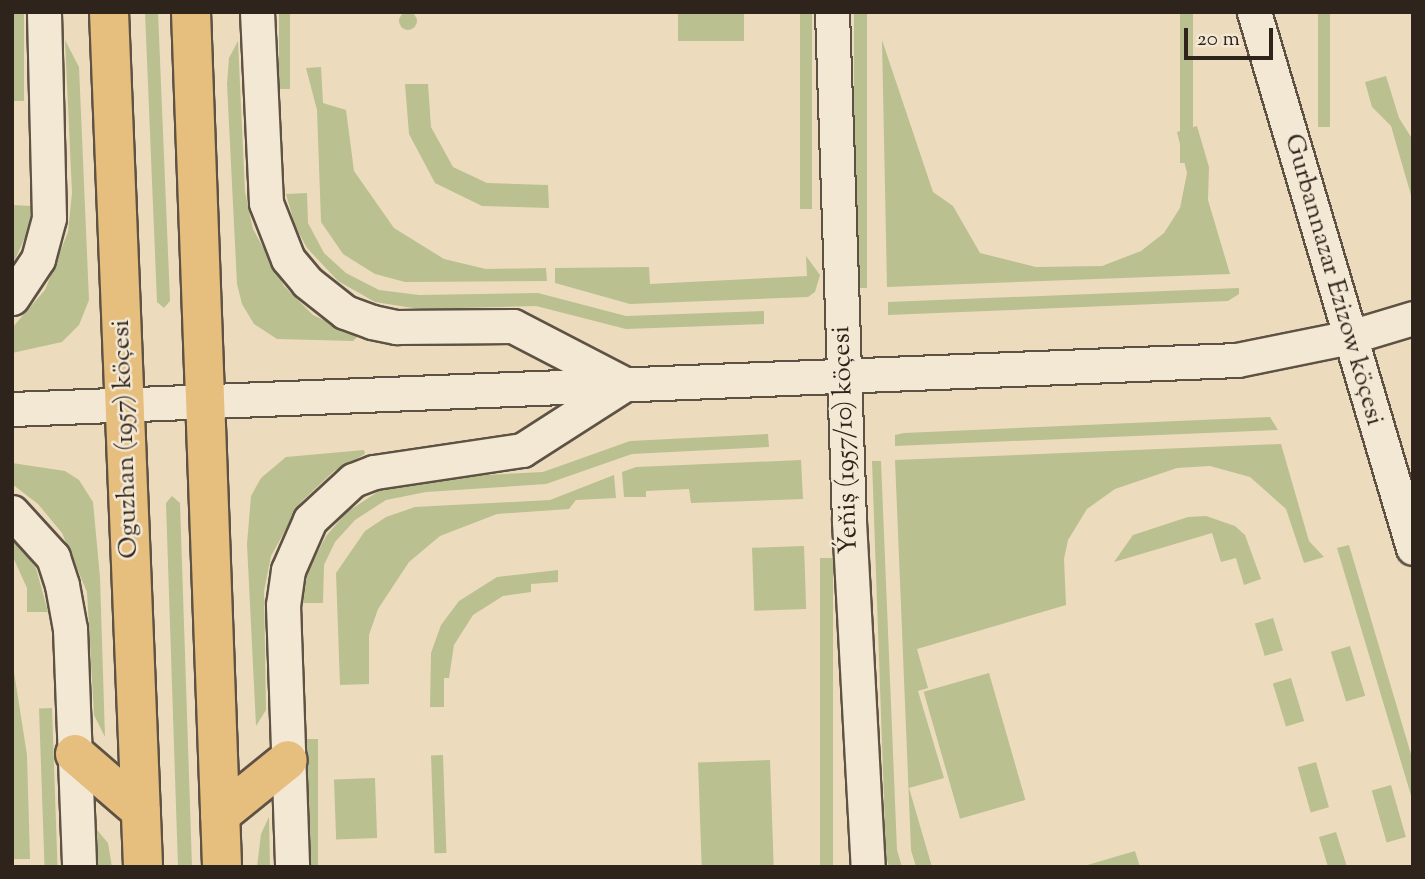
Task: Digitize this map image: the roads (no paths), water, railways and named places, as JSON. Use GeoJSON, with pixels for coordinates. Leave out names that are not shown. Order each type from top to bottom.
{"type":"FeatureCollection","features":[{"type":"Feature","properties":{"kind":"main road","name":"Oguzhan (1957) köçesi"},"geometry":{"type":"LineString","coordinates":[[106,15],[143,867]]}},
{"type":"Feature","properties":{"kind":"main road"},"geometry":{"type":"LineString","coordinates":[[197,20],[205,401],[222,867]]}},
{"type":"Feature","properties":{"kind":"main road"},"geometry":{"type":"LineString","coordinates":[[75,754],[141,811]]}},
{"type":"Feature","properties":{"kind":"main road"},"geometry":{"type":"LineString","coordinates":[[220,815],[288,760]]}},
{"type":"Feature","properties":{"kind":"street"},"geometry":{"type":"LineString","coordinates":[[12,298],[38,259],[49,218],[44,12]]}},
{"type":"Feature","properties":{"kind":"street"},"geometry":{"type":"LineString","coordinates":[[257,12],[266,203],[288,258],[307,282],[345,312],[372,322],[396,327],[513,326],[625,384]]}},
{"type":"Feature","properties":{"kind":"street","name":"Ýeňiş (1957/10) köçesi"},"geometry":{"type":"LineString","coordinates":[[832,12],[843,376],[868,867]]}},
{"type":"Feature","properties":{"kind":"street","name":"Gurbannazar Ezizow köçesi"},"geometry":{"type":"LineString","coordinates":[[1254,12],[1413,548]]}},
{"type":"Feature","properties":{"kind":"street"},"geometry":{"type":"LineString","coordinates":[[12,409],[1237,360],[1350,337],[1413,318]]}},
{"type":"Feature","properties":{"kind":"street"},"geometry":{"type":"LineString","coordinates":[[292,867],[283,605],[288,570],[310,520],[329,499],[353,480],[405,464],[522,450],[625,384]]}},
{"type":"Feature","properties":{"kind":"street"},"geometry":{"type":"LineString","coordinates":[[12,512],[53,558],[62,585],[70,629],[79,867]]}}]}
